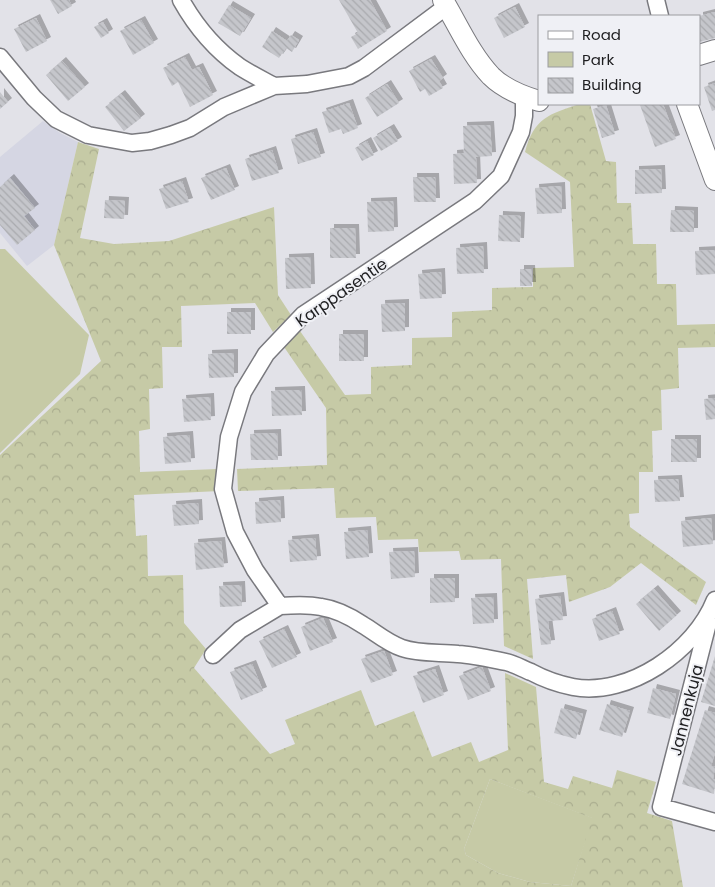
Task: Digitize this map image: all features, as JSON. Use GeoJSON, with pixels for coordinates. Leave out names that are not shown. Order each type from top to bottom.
{"type":"FeatureCollection","features":[{"type":"Feature","properties":{"kind":"street"},"geometry":{"type":"LineString","coordinates":[[181,0],[187,11],[214,44],[240,66],[274,86]]}},
{"type":"Feature","properties":{"kind":"street"},"geometry":{"type":"LineString","coordinates":[[656,0],[660,15]]}},
{"type":"Feature","properties":{"kind":"street"},"geometry":{"type":"LineString","coordinates":[[0,57],[34,98],[56,119],[88,136],[132,143],[150,141],[190,128],[224,108],[274,86],[307,84],[349,76],[364,68],[445,3],[479,61],[492,77],[510,89],[531,99]]}},
{"type":"Feature","properties":{"kind":"street"},"geometry":{"type":"LineString","coordinates":[[700,56],[715,50]]}},
{"type":"Feature","properties":{"kind":"street","name":"Karppasentie"},"geometry":{"type":"LineString","coordinates":[[280,606],[254,570],[235,532],[223,488],[229,437],[243,392],[266,354],[303,315],[475,201],[501,176],[521,132],[524,116],[531,99]]}},
{"type":"Feature","properties":{"kind":"street"},"geometry":{"type":"LineString","coordinates":[[687,105],[715,180]]}},
{"type":"Feature","properties":{"kind":"street"},"geometry":{"type":"LineString","coordinates":[[213,655],[240,630],[280,606],[321,606],[362,624],[402,648],[509,662],[557,683],[591,688],[609,686],[636,678],[662,664],[691,640],[713,607]]}},
{"type":"Feature","properties":{"kind":"street","name":"Jannenkuja"},"geometry":{"type":"LineString","coordinates":[[713,607],[661,807],[715,822]]}},
{"type":"Feature","properties":{"kind":"shaded area"},"geometry":{"type":"Polygon","coordinates":[[[43,121],[60,133],[78,142],[54,245],[27,266],[0,233],[0,157],[43,121]]]}},
{"type":"Feature","properties":{"kind":"green space"},"geometry":{"type":"Polygon","coordinates":[[[577,105],[590,105],[606,161],[616,162],[617,203],[631,203],[633,244],[656,244],[657,284],[676,284],[677,325],[715,324],[715,347],[678,348],[679,388],[661,390],[662,430],[652,431],[653,472],[639,472],[639,513],[629,514],[630,527],[706,582],[696,605],[641,563],[610,587],[569,602],[566,575],[527,579],[533,659],[504,646],[501,559],[461,560],[459,551],[419,552],[418,539],[378,540],[376,517],[336,518],[334,488],[238,491],[237,469],[327,465],[326,408],[284,347],[300,331],[345,395],[371,394],[371,367],[412,365],[412,338],[452,337],[452,312],[492,310],[492,288],[533,287],[533,268],[574,267],[570,182],[525,152],[538,125],[544,119],[577,105]]]}},
{"type":"Feature","properties":{"kind":"green space"},"geometry":{"type":"Polygon","coordinates":[[[78,142],[99,149],[80,238],[114,244],[169,241],[274,207],[278,295],[291,315],[273,332],[255,303],[181,306],[182,347],[162,347],[163,388],[149,389],[150,429],[139,431],[140,472],[218,469],[220,491],[134,495],[136,536],[147,535],[148,576],[183,575],[184,623],[206,649],[194,668],[270,754],[295,744],[285,720],[361,690],[375,726],[414,711],[432,757],[471,742],[479,762],[508,750],[505,673],[536,687],[544,782],[568,789],[573,776],[612,788],[617,770],[656,782],[647,813],[672,821],[683,887],[0,887],[0,455],[101,361],[54,245],[78,142]],[[490,779],[464,849],[466,855],[498,873],[530,882],[571,886],[592,818],[490,779]]]}},
{"type":"Feature","properties":{"kind":"green space"},"geometry":{"type":"Polygon","coordinates":[[[0,249],[5,249],[89,335],[80,374],[0,453],[0,249]]]}},
{"type":"Feature","properties":{"kind":"green space"},"geometry":{"type":"Polygon","coordinates":[[[490,779],[593,818],[571,886],[530,882],[498,873],[466,855],[464,849],[490,779]]]}},
{"type":"Feature","properties":{"kind":"building"},"geometry":{"type":"Polygon","coordinates":[[[50,0],[69,0],[72,6],[58,14],[50,0]]]}},
{"type":"Feature","properties":{"kind":"building"},"geometry":{"type":"Polygon","coordinates":[[[339,0],[370,0],[387,31],[358,49],[351,37],[358,33],[339,0]]]}},
{"type":"Feature","properties":{"kind":"building"},"geometry":{"type":"Polygon","coordinates":[[[229,5],[251,18],[240,36],[218,23],[229,5]]]}},
{"type":"Feature","properties":{"kind":"building"},"geometry":{"type":"Polygon","coordinates":[[[515,7],[525,27],[504,38],[494,18],[515,7]]]}},
{"type":"Feature","properties":{"kind":"building"},"geometry":{"type":"Polygon","coordinates":[[[715,12],[715,38],[700,42],[700,16],[715,12]]]}},
{"type":"Feature","properties":{"kind":"building"},"geometry":{"type":"Polygon","coordinates":[[[36,18],[47,41],[26,52],[14,29],[36,18]]]}},
{"type":"Feature","properties":{"kind":"building"},"geometry":{"type":"Polygon","coordinates":[[[141,20],[154,43],[133,55],[120,31],[141,20]]]}},
{"type":"Feature","properties":{"kind":"building"},"geometry":{"type":"Polygon","coordinates":[[[103,22],[109,33],[101,38],[94,27],[103,22]]]}},
{"type":"Feature","properties":{"kind":"building"},"geometry":{"type":"Polygon","coordinates":[[[272,31],[287,41],[291,35],[299,40],[292,52],[286,48],[279,58],[262,47],[272,31]]]}},
{"type":"Feature","properties":{"kind":"building"},"geometry":{"type":"Polygon","coordinates":[[[185,57],[192,70],[199,67],[213,95],[190,107],[178,82],[172,86],[163,68],[185,57]]]}},
{"type":"Feature","properties":{"kind":"building"},"geometry":{"type":"Polygon","coordinates":[[[431,59],[443,78],[439,81],[443,88],[429,96],[425,89],[420,92],[409,71],[431,59]]]}},
{"type":"Feature","properties":{"kind":"building"},"geometry":{"type":"Polygon","coordinates":[[[62,61],[85,87],[68,101],[46,75],[62,61]]]}},
{"type":"Feature","properties":{"kind":"building"},"geometry":{"type":"Polygon","coordinates":[[[715,83],[715,110],[712,111],[704,87],[715,83]]]}},
{"type":"Feature","properties":{"kind":"building"},"geometry":{"type":"Polygon","coordinates":[[[387,84],[399,103],[377,117],[365,98],[387,84]]]}},
{"type":"Feature","properties":{"kind":"building"},"geometry":{"type":"Polygon","coordinates":[[[0,92],[8,102],[0,109],[0,92]]]}},
{"type":"Feature","properties":{"kind":"building"},"geometry":{"type":"Polygon","coordinates":[[[121,94],[141,118],[124,131],[105,107],[121,94]]]}},
{"type":"Feature","properties":{"kind":"building"},"geometry":{"type":"Polygon","coordinates":[[[349,103],[358,128],[343,134],[341,129],[329,133],[322,112],[349,103]]]}},
{"type":"Feature","properties":{"kind":"building"},"geometry":{"type":"Polygon","coordinates":[[[606,105],[615,134],[602,138],[593,109],[606,105]]]}},
{"type":"Feature","properties":{"kind":"building"},"geometry":{"type":"Polygon","coordinates":[[[640,105],[663,105],[676,139],[655,147],[640,105]]]}},
{"type":"Feature","properties":{"kind":"building"},"geometry":{"type":"Polygon","coordinates":[[[490,125],[492,156],[476,157],[477,183],[454,184],[453,154],[464,153],[463,126],[490,125]]]}},
{"type":"Feature","properties":{"kind":"building"},"geometry":{"type":"Polygon","coordinates":[[[390,128],[398,141],[381,151],[373,138],[390,128]]]}},
{"type":"Feature","properties":{"kind":"building"},"geometry":{"type":"Polygon","coordinates":[[[313,132],[321,157],[298,164],[291,139],[313,132]]]}},
{"type":"Feature","properties":{"kind":"building"},"geometry":{"type":"Polygon","coordinates":[[[367,141],[374,155],[362,161],[355,148],[367,141]]]}},
{"type":"Feature","properties":{"kind":"building"},"geometry":{"type":"Polygon","coordinates":[[[272,150],[279,173],[252,181],[245,159],[272,150]]]}},
{"type":"Feature","properties":{"kind":"building"},"geometry":{"type":"Polygon","coordinates":[[[226,168],[235,190],[211,200],[201,178],[226,168]]]}},
{"type":"Feature","properties":{"kind":"building"},"geometry":{"type":"Polygon","coordinates":[[[661,169],[662,193],[635,194],[635,170],[661,169]]]}},
{"type":"Feature","properties":{"kind":"building"},"geometry":{"type":"Polygon","coordinates":[[[413,177],[435,177],[436,202],[414,202],[413,177]]]}},
{"type":"Feature","properties":{"kind":"building"},"geometry":{"type":"Polygon","coordinates":[[[10,178],[35,208],[24,216],[35,230],[17,245],[0,225],[0,187],[10,178]]]}},
{"type":"Feature","properties":{"kind":"building"},"geometry":{"type":"Polygon","coordinates":[[[182,181],[189,202],[166,209],[159,189],[182,181]]]}},
{"type":"Feature","properties":{"kind":"building"},"geometry":{"type":"Polygon","coordinates":[[[561,186],[562,213],[537,214],[535,188],[561,186]]]}},
{"type":"Feature","properties":{"kind":"building"},"geometry":{"type":"Polygon","coordinates":[[[105,200],[125,201],[124,219],[104,218],[105,200]]]}},
{"type":"Feature","properties":{"kind":"building"},"geometry":{"type":"Polygon","coordinates":[[[393,201],[394,231],[368,232],[367,202],[393,201]]]}},
{"type":"Feature","properties":{"kind":"building"},"geometry":{"type":"Polygon","coordinates":[[[671,210],[694,211],[694,232],[670,232],[671,210]]]}},
{"type":"Feature","properties":{"kind":"building"},"geometry":{"type":"Polygon","coordinates":[[[499,215],[521,216],[520,242],[498,241],[499,215]]]}},
{"type":"Feature","properties":{"kind":"building"},"geometry":{"type":"Polygon","coordinates":[[[330,228],[355,228],[356,258],[330,258],[330,228]]]}},
{"type":"Feature","properties":{"kind":"building"},"geometry":{"type":"Polygon","coordinates":[[[483,246],[484,273],[457,274],[456,248],[483,246]]]}},
{"type":"Feature","properties":{"kind":"building"},"geometry":{"type":"Polygon","coordinates":[[[715,250],[715,274],[696,275],[695,251],[715,250]]]}},
{"type":"Feature","properties":{"kind":"building"},"geometry":{"type":"Polygon","coordinates":[[[310,257],[311,288],[286,289],[285,258],[310,257]]]}},
{"type":"Feature","properties":{"kind":"building"},"geometry":{"type":"Polygon","coordinates":[[[520,269],[531,269],[532,286],[520,286],[520,269]]]}},
{"type":"Feature","properties":{"kind":"building"},"geometry":{"type":"Polygon","coordinates":[[[441,272],[442,298],[420,299],[418,274],[441,272]]]}},
{"type":"Feature","properties":{"kind":"building"},"geometry":{"type":"Polygon","coordinates":[[[405,303],[405,331],[382,332],[381,304],[405,303]]]}},
{"type":"Feature","properties":{"kind":"building"},"geometry":{"type":"Polygon","coordinates":[[[227,312],[251,312],[251,334],[227,334],[227,312]]]}},
{"type":"Feature","properties":{"kind":"building"},"geometry":{"type":"Polygon","coordinates":[[[339,334],[364,334],[364,361],[339,361],[339,334]]]}},
{"type":"Feature","properties":{"kind":"building"},"geometry":{"type":"Polygon","coordinates":[[[234,353],[234,377],[209,378],[208,354],[234,353]]]}},
{"type":"Feature","properties":{"kind":"building"},"geometry":{"type":"Polygon","coordinates":[[[301,390],[302,415],[272,416],[271,391],[301,390]]]}},
{"type":"Feature","properties":{"kind":"building"},"geometry":{"type":"Polygon","coordinates":[[[210,397],[211,420],[184,422],[182,399],[210,397]]]}},
{"type":"Feature","properties":{"kind":"building"},"geometry":{"type":"Polygon","coordinates":[[[715,398],[715,419],[706,420],[704,399],[715,398]]]}},
{"type":"Feature","properties":{"kind":"building"},"geometry":{"type":"Polygon","coordinates":[[[277,433],[278,460],[251,460],[250,434],[277,433]]]}},
{"type":"Feature","properties":{"kind":"building"},"geometry":{"type":"Polygon","coordinates":[[[189,435],[191,462],[165,464],[163,437],[189,435]]]}},
{"type":"Feature","properties":{"kind":"building"},"geometry":{"type":"Polygon","coordinates":[[[671,439],[697,439],[697,462],[671,462],[671,439]]]}},
{"type":"Feature","properties":{"kind":"building"},"geometry":{"type":"Polygon","coordinates":[[[678,479],[680,501],[655,502],[654,480],[678,479]]]}},
{"type":"Feature","properties":{"kind":"building"},"geometry":{"type":"Polygon","coordinates":[[[280,500],[281,522],[256,524],[255,502],[280,500]]]}},
{"type":"Feature","properties":{"kind":"building"},"geometry":{"type":"Polygon","coordinates":[[[198,503],[199,524],[174,526],[172,505],[198,503]]]}},
{"type":"Feature","properties":{"kind":"building"},"geometry":{"type":"Polygon","coordinates":[[[711,518],[713,544],[683,547],[681,521],[711,518]]]}},
{"type":"Feature","properties":{"kind":"building"},"geometry":{"type":"Polygon","coordinates":[[[367,530],[369,557],[346,559],[344,532],[367,530]]]}},
{"type":"Feature","properties":{"kind":"building"},"geometry":{"type":"Polygon","coordinates":[[[315,538],[317,560],[290,562],[288,540],[315,538]]]}},
{"type":"Feature","properties":{"kind":"building"},"geometry":{"type":"Polygon","coordinates":[[[221,541],[224,567],[196,570],[194,543],[221,541]]]}},
{"type":"Feature","properties":{"kind":"building"},"geometry":{"type":"Polygon","coordinates":[[[414,551],[415,577],[391,579],[389,552],[414,551]]]}},
{"type":"Feature","properties":{"kind":"building"},"geometry":{"type":"Polygon","coordinates":[[[430,578],[455,578],[455,602],[430,603],[430,578]]]}},
{"type":"Feature","properties":{"kind":"building"},"geometry":{"type":"Polygon","coordinates":[[[241,585],[242,606],[220,607],[219,586],[241,585]]]}},
{"type":"Feature","properties":{"kind":"building"},"geometry":{"type":"Polygon","coordinates":[[[654,589],[677,615],[659,631],[636,604],[654,589]]]}},
{"type":"Feature","properties":{"kind":"building"},"geometry":{"type":"Polygon","coordinates":[[[560,596],[563,620],[548,621],[551,644],[541,645],[535,599],[560,596]]]}},
{"type":"Feature","properties":{"kind":"building"},"geometry":{"type":"Polygon","coordinates":[[[493,597],[494,623],[473,624],[471,598],[493,597]]]}},
{"type":"Feature","properties":{"kind":"building"},"geometry":{"type":"Polygon","coordinates":[[[612,611],[620,634],[599,641],[592,619],[612,611]]]}},
{"type":"Feature","properties":{"kind":"building"},"geometry":{"type":"Polygon","coordinates":[[[323,618],[333,642],[310,651],[301,627],[323,618]]]}},
{"type":"Feature","properties":{"kind":"building"},"geometry":{"type":"Polygon","coordinates":[[[284,629],[297,657],[272,668],[259,641],[284,629]]]}},
{"type":"Feature","properties":{"kind":"building"},"geometry":{"type":"Polygon","coordinates":[[[384,651],[393,675],[371,683],[361,659],[384,651]]]}},
{"type":"Feature","properties":{"kind":"building"},"geometry":{"type":"Polygon","coordinates":[[[715,656],[715,706],[701,702],[715,656]]]}},
{"type":"Feature","properties":{"kind":"building"},"geometry":{"type":"Polygon","coordinates":[[[252,664],[263,691],[241,700],[230,672],[252,664]]]}},
{"type":"Feature","properties":{"kind":"building"},"geometry":{"type":"Polygon","coordinates":[[[482,667],[491,691],[468,700],[459,676],[482,667]]]}},
{"type":"Feature","properties":{"kind":"building"},"geometry":{"type":"Polygon","coordinates":[[[435,669],[444,695],[423,703],[413,676],[435,669]]]}},
{"type":"Feature","properties":{"kind":"building"},"geometry":{"type":"Polygon","coordinates":[[[653,688],[676,694],[670,719],[647,713],[653,688]]]}},
{"type":"Feature","properties":{"kind":"building"},"geometry":{"type":"Polygon","coordinates":[[[607,704],[630,711],[622,737],[599,730],[607,704]]]}},
{"type":"Feature","properties":{"kind":"building"},"geometry":{"type":"Polygon","coordinates":[[[561,708],[583,714],[576,739],[554,733],[561,708]]]}},
{"type":"Feature","properties":{"kind":"building"},"geometry":{"type":"Polygon","coordinates":[[[705,710],[715,713],[715,753],[711,766],[715,767],[713,779],[715,780],[714,794],[682,784],[705,710]]]}}]}
